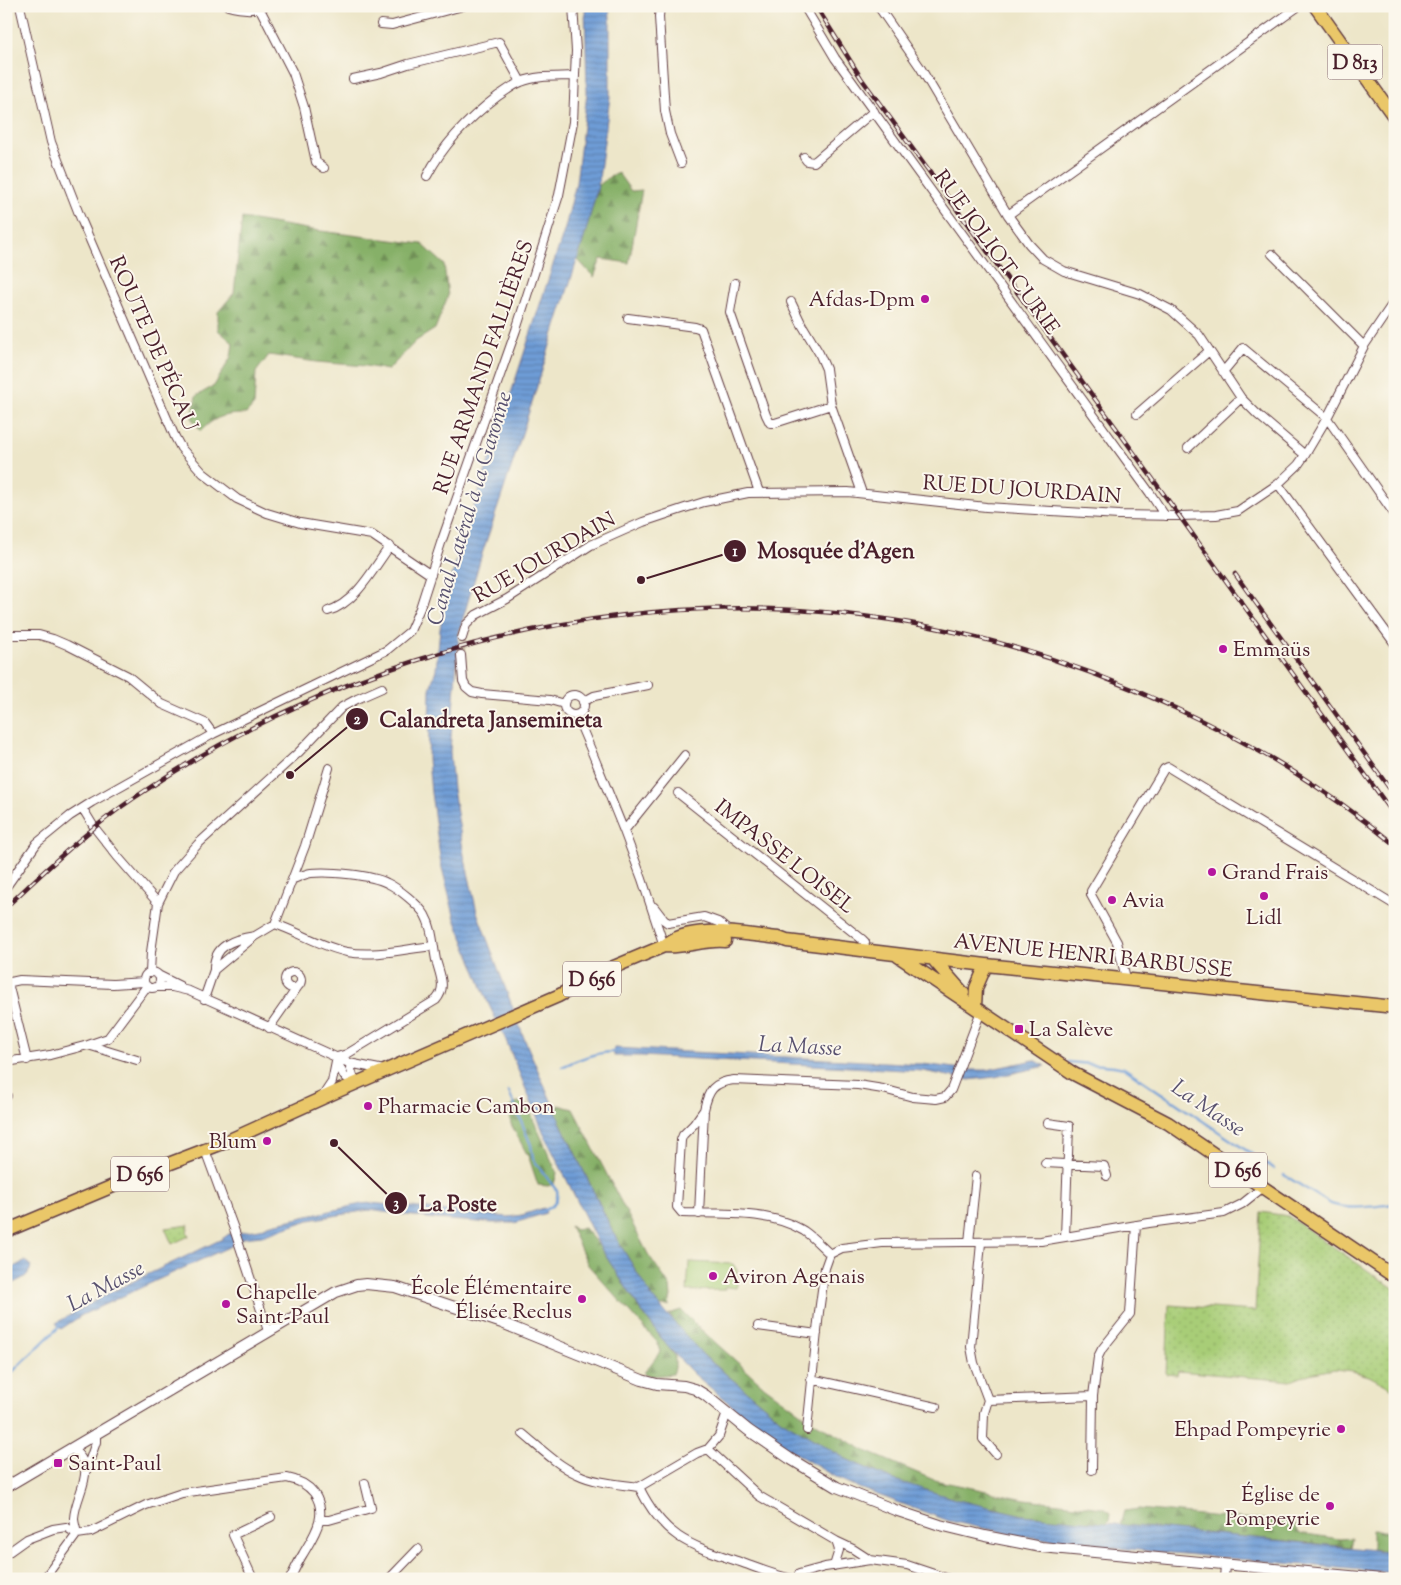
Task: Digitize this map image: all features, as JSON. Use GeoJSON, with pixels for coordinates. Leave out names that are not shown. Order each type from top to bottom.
{"type":"FeatureCollection","features":[{"type":"Feature","properties":{"kind":"main road","name":"D 813"},"geometry":{"type":"LineString","coordinates":[[1317,8],[1395,118]]}},
{"type":"Feature","properties":{"kind":"main road","name":"AVENUE HENRI BARBUSSE"},"geometry":{"type":"LineString","coordinates":[[387,1070],[558,996],[609,969],[664,946],[679,937],[701,932],[779,938],[788,941],[930,958],[1392,1007]]}},
{"type":"Feature","properties":{"kind":"main road"},"geometry":{"type":"LineString","coordinates":[[714,940],[728,934]]}},
{"type":"Feature","properties":{"kind":"main road","name":"AVENUE HENRI BARBUSSE"},"geometry":{"type":"LineString","coordinates":[[664,946],[677,947],[714,940],[778,944],[788,941]]}},
{"type":"Feature","properties":{"kind":"main road","name":"D 656"},"geometry":{"type":"LineString","coordinates":[[893,953],[1074,1074],[1168,1122],[1395,1277]]}},
{"type":"Feature","properties":{"kind":"main road"},"geometry":{"type":"LineString","coordinates":[[930,958],[931,978]]}},
{"type":"Feature","properties":{"kind":"main road","name":"D 656"},"geometry":{"type":"LineString","coordinates":[[930,958],[976,1007]]}},
{"type":"Feature","properties":{"kind":"main road"},"geometry":{"type":"LineString","coordinates":[[976,1007],[976,988],[986,964]]}},
{"type":"Feature","properties":{"kind":"main road","name":"D 656"},"geometry":{"type":"LineString","coordinates":[[6,1231],[137,1176],[205,1150],[387,1070]]}},
{"type":"Feature","properties":{"kind":"street","name":"ROUTE DE PÉCAU"},"geometry":{"type":"LineString","coordinates":[[20,6],[51,142],[113,294],[181,448],[212,481],[237,498],[267,513],[300,523],[369,534],[390,546],[431,575]]}},
{"type":"Feature","properties":{"kind":"street"},"geometry":{"type":"LineString","coordinates":[[228,6],[244,8],[262,7],[293,74],[304,107],[316,162],[324,168]]}},
{"type":"Feature","properties":{"kind":"street"},"geometry":{"type":"LineString","coordinates":[[381,24],[392,25],[436,9],[463,6]]}},
{"type":"Feature","properties":{"kind":"street","name":"RUE ARMAND FALLIÈRES"},"geometry":{"type":"LineString","coordinates":[[6,887],[26,857],[41,839],[70,816],[92,802],[213,734],[387,650],[410,630],[516,330],[558,195],[571,135],[576,51],[573,6]]}},
{"type":"Feature","properties":{"kind":"street","name":"RUE JOLIOT CURIE"},"geometry":{"type":"LineString","coordinates":[[804,6],[835,58],[1165,516]]}},
{"type":"Feature","properties":{"kind":"street"},"geometry":{"type":"LineString","coordinates":[[878,6],[920,67],[1008,215],[1029,244],[1043,259],[1064,271],[1140,294],[1171,310],[1198,335],[1242,398],[1258,415],[1305,455]]}},
{"type":"Feature","properties":{"kind":"street"},"geometry":{"type":"LineString","coordinates":[[1008,215],[1299,6]]}},
{"type":"Feature","properties":{"kind":"street"},"geometry":{"type":"LineString","coordinates":[[660,7],[665,111],[670,134],[681,163]]}},
{"type":"Feature","properties":{"kind":"street"},"geometry":{"type":"LineString","coordinates":[[353,79],[499,42],[520,82]]}},
{"type":"Feature","properties":{"kind":"street"},"geometry":{"type":"LineString","coordinates":[[427,176],[436,157],[459,129],[490,103],[520,82],[538,77],[575,76]]}},
{"type":"Feature","properties":{"kind":"street"},"geometry":{"type":"LineString","coordinates":[[804,157],[807,161],[814,162],[874,111]]}},
{"type":"Feature","properties":{"kind":"street"},"geometry":{"type":"LineString","coordinates":[[1272,254],[1364,346]]}},
{"type":"Feature","properties":{"kind":"street"},"geometry":{"type":"LineString","coordinates":[[735,283],[730,312],[770,423],[831,405]]}},
{"type":"Feature","properties":{"kind":"street","name":"RUE DU JOURDAIN"},"geometry":{"type":"LineString","coordinates":[[862,493],[986,507],[1165,516],[1216,515],[1238,511],[1278,484],[1298,465],[1327,418],[1364,346],[1395,300]]}},
{"type":"Feature","properties":{"kind":"street"},"geometry":{"type":"LineString","coordinates":[[791,302],[826,369],[831,405],[862,493]]}},
{"type":"Feature","properties":{"kind":"street"},"geometry":{"type":"LineString","coordinates":[[628,318],[701,329],[759,492]]}},
{"type":"Feature","properties":{"kind":"street"},"geometry":{"type":"LineString","coordinates":[[1224,372],[1243,348],[1327,418],[1394,513]]}},
{"type":"Feature","properties":{"kind":"street"},"geometry":{"type":"LineString","coordinates":[[1137,414],[1209,351]]}},
{"type":"Feature","properties":{"kind":"street"},"geometry":{"type":"LineString","coordinates":[[1188,448],[1242,398]]}},
{"type":"Feature","properties":{"kind":"street"},"geometry":{"type":"LineString","coordinates":[[1278,484],[1395,644]]}},
{"type":"Feature","properties":{"kind":"street","name":"RUE JOURDAIN"},"geometry":{"type":"LineString","coordinates":[[462,638],[466,625],[476,615],[507,599],[591,545],[642,522],[704,502],[759,492],[862,493]]}},
{"type":"Feature","properties":{"kind":"street"},"geometry":{"type":"LineString","coordinates":[[328,611],[335,609],[356,592],[390,546]]}},
{"type":"Feature","properties":{"kind":"street"},"geometry":{"type":"LineString","coordinates":[[6,635],[39,635],[67,645],[128,676],[162,704],[205,723],[213,734]]}},
{"type":"Feature","properties":{"kind":"street"},"geometry":{"type":"LineString","coordinates":[[462,655],[463,681],[472,692],[550,700],[564,704]]}},
{"type":"Feature","properties":{"kind":"street"},"geometry":{"type":"LineString","coordinates":[[584,702],[594,696],[648,685]]}},
{"type":"Feature","properties":{"kind":"street"},"geometry":{"type":"LineString","coordinates":[[6,1062],[27,1060],[88,1045],[108,1038],[149,985],[160,982],[154,974],[151,952],[158,903],[174,871],[198,844],[299,752],[342,707],[357,698],[382,688]]}},
{"type":"Feature","properties":{"kind":"street"},"geometry":{"type":"LineString","coordinates":[[575,695],[581,697],[584,702],[583,710],[576,715],[568,714],[564,708],[568,696],[575,695]]}},
{"type":"Feature","properties":{"kind":"street"},"geometry":{"type":"LineString","coordinates":[[576,715],[624,831],[664,946]]}},
{"type":"Feature","properties":{"kind":"street"},"geometry":{"type":"LineString","coordinates":[[624,831],[685,755]]}},
{"type":"Feature","properties":{"kind":"street"},"geometry":{"type":"LineString","coordinates":[[1126,978],[1117,942],[1091,895],[1091,891],[1164,769],[1168,767],[1395,905]]}},
{"type":"Feature","properties":{"kind":"street"},"geometry":{"type":"LineString","coordinates":[[214,970],[254,936],[275,924],[305,846],[328,768]]}},
{"type":"Feature","properties":{"kind":"street","name":"IMPASSE LOISEL"},"geometry":{"type":"LineString","coordinates":[[678,793],[863,940],[864,950]]}},
{"type":"Feature","properties":{"kind":"street"},"geometry":{"type":"LineString","coordinates":[[83,809],[106,841],[158,903]]}},
{"type":"Feature","properties":{"kind":"street"},"geometry":{"type":"LineString","coordinates":[[293,879],[303,874],[320,872],[355,875],[387,882],[405,895],[424,913],[430,927],[442,993],[436,1000],[347,1054],[337,1058]]}},
{"type":"Feature","properties":{"kind":"street"},"geometry":{"type":"LineString","coordinates":[[650,903],[668,923],[704,916],[718,922],[731,932],[742,935]]}},
{"type":"Feature","properties":{"kind":"street"},"geometry":{"type":"LineString","coordinates":[[275,924],[345,952],[375,953],[433,946]]}},
{"type":"Feature","properties":{"kind":"street"},"geometry":{"type":"LineString","coordinates":[[204,998],[219,950],[223,946],[243,938],[254,936]]}},
{"type":"Feature","properties":{"kind":"street"},"geometry":{"type":"LineString","coordinates":[[149,985],[145,977],[154,974],[349,1063],[387,1070]]}},
{"type":"Feature","properties":{"kind":"street"},"geometry":{"type":"LineString","coordinates":[[27,1060],[7,983],[20,980],[149,985],[189,991]]}},
{"type":"Feature","properties":{"kind":"street"},"geometry":{"type":"LineString","coordinates":[[269,1028],[299,985]]}},
{"type":"Feature","properties":{"kind":"street"},"geometry":{"type":"LineString","coordinates":[[699,1214],[704,1110],[707,1097],[717,1084],[726,1080],[858,1085],[883,1089],[903,1096],[923,1098],[945,1097],[951,1090],[962,1059],[976,1007]]}},
{"type":"Feature","properties":{"kind":"street"},"geometry":{"type":"LineString","coordinates":[[108,1038],[113,1053]]}},
{"type":"Feature","properties":{"kind":"street"},"geometry":{"type":"LineString","coordinates":[[88,1045],[137,1060]]}},
{"type":"Feature","properties":{"kind":"street"},"geometry":{"type":"LineString","coordinates":[[337,1058],[344,1076],[355,1083]]}},
{"type":"Feature","properties":{"kind":"street"},"geometry":{"type":"LineString","coordinates":[[320,1099],[332,1082],[337,1058]]}},
{"type":"Feature","properties":{"kind":"street"},"geometry":{"type":"LineString","coordinates":[[349,1063],[355,1083]]}},
{"type":"Feature","properties":{"kind":"street"},"geometry":{"type":"LineString","coordinates":[[704,1110],[680,1140],[677,1207],[682,1213],[767,1217],[802,1230],[815,1239],[830,1254]]}},
{"type":"Feature","properties":{"kind":"street"},"geometry":{"type":"LineString","coordinates":[[1048,1123],[1069,1126],[1065,1237]]}},
{"type":"Feature","properties":{"kind":"street"},"geometry":{"type":"LineString","coordinates":[[690,1128],[698,1130],[703,1135]]}},
{"type":"Feature","properties":{"kind":"street"},"geometry":{"type":"LineString","coordinates":[[205,1150],[268,1331]]}},
{"type":"Feature","properties":{"kind":"street"},"geometry":{"type":"LineString","coordinates":[[1045,1163],[1104,1166],[1107,1176]]}},
{"type":"Feature","properties":{"kind":"street"},"geometry":{"type":"LineString","coordinates":[[969,1242],[976,1176]]}},
{"type":"Feature","properties":{"kind":"street"},"geometry":{"type":"LineString","coordinates":[[807,1430],[811,1379],[825,1268],[830,1254],[842,1248],[882,1244],[1042,1241],[1136,1225],[1224,1213],[1242,1204],[1262,1188]]}},
{"type":"Feature","properties":{"kind":"street"},"geometry":{"type":"LineString","coordinates":[[1092,1470],[1093,1396],[1098,1357],[1102,1348],[1130,1314],[1136,1225]]}},
{"type":"Feature","properties":{"kind":"street"},"geometry":{"type":"LineString","coordinates":[[981,1243],[971,1347],[974,1363],[988,1400],[984,1413],[982,1439],[996,1454]]}},
{"type":"Feature","properties":{"kind":"street"},"geometry":{"type":"LineString","coordinates":[[6,1487],[336,1292],[357,1285],[385,1285],[495,1320],[642,1380],[695,1389],[748,1430],[837,1487],[895,1510],[940,1525],[1041,1547],[1382,1579]]}},
{"type":"Feature","properties":{"kind":"street"},"geometry":{"type":"LineString","coordinates":[[758,1326],[817,1334]]}},
{"type":"Feature","properties":{"kind":"street"},"geometry":{"type":"LineString","coordinates":[[811,1379],[936,1407]]}},
{"type":"Feature","properties":{"kind":"street"},"geometry":{"type":"LineString","coordinates":[[988,1400],[1093,1396]]}},
{"type":"Feature","properties":{"kind":"street"},"geometry":{"type":"LineString","coordinates":[[523,1434],[566,1468],[579,1475],[600,1481],[639,1487],[696,1453],[708,1449],[719,1436],[727,1413]]}},
{"type":"Feature","properties":{"kind":"street"},"geometry":{"type":"LineString","coordinates":[[44,1579],[77,1534],[74,1517],[96,1442],[96,1433]]}},
{"type":"Feature","properties":{"kind":"street"},"geometry":{"type":"LineString","coordinates":[[71,1448],[84,1459],[86,1473]]}},
{"type":"Feature","properties":{"kind":"street"},"geometry":{"type":"LineString","coordinates":[[708,1449],[759,1496],[870,1560]]}},
{"type":"Feature","properties":{"kind":"street"},"geometry":{"type":"LineString","coordinates":[[6,1554],[27,1539],[54,1529],[66,1527],[77,1534],[97,1531],[146,1505],[182,1493],[276,1479],[295,1480],[307,1486],[318,1502],[320,1520],[315,1536],[290,1579]]}},
{"type":"Feature","properties":{"kind":"street"},"geometry":{"type":"LineString","coordinates":[[320,1520],[329,1520],[371,1508],[366,1483]]}},
{"type":"Feature","properties":{"kind":"street"},"geometry":{"type":"LineString","coordinates":[[639,1487],[648,1506],[657,1518],[687,1542],[703,1550],[792,1579]]}},
{"type":"Feature","properties":{"kind":"street"},"geometry":{"type":"LineString","coordinates":[[253,1579],[233,1535],[271,1518]]}},
{"type":"Feature","properties":{"kind":"street"},"geometry":{"type":"LineString","coordinates":[[834,1566],[839,1550],[836,1541]]}},
{"type":"Feature","properties":{"kind":"street"},"geometry":{"type":"LineString","coordinates":[[389,1579],[418,1548]]}},
{"type":"Feature","properties":{"kind":"street"},"geometry":{"type":"LineString","coordinates":[[797,1579],[799,1574],[870,1560],[907,1565],[950,1579]]}},
{"type":"Feature","properties":{"kind":"street"},"geometry":{"type":"LineString","coordinates":[[1224,1579],[1225,1564]]}},
{"type":"Feature","properties":{"kind":"green space"},"geometry":{"type":"Polygon","coordinates":[[[618,173],[631,191],[642,190],[629,263],[601,259],[594,277],[578,260],[598,186],[609,177],[618,173]]]}},
{"type":"Feature","properties":{"kind":"green space"},"geometry":{"type":"Polygon","coordinates":[[[242,218],[313,230],[422,244],[444,264],[448,296],[435,329],[416,341],[388,370],[269,355],[256,372],[254,405],[246,414],[221,417],[211,422],[201,431],[192,419],[196,396],[214,386],[231,357],[233,343],[218,330],[218,312],[234,293],[242,218]]]}},
{"type":"Feature","properties":{"kind":"green space"},"geometry":{"type":"Polygon","coordinates":[[[518,1102],[527,1105],[557,1173],[554,1184],[548,1186],[538,1185],[529,1158],[511,1124],[508,1108],[518,1102]]]}},
{"type":"Feature","properties":{"kind":"green space"},"geometry":{"type":"Polygon","coordinates":[[[558,1105],[573,1109],[648,1254],[670,1286],[669,1306],[659,1306],[651,1296],[615,1236],[561,1124],[555,1109],[558,1105]]]}},
{"type":"Feature","properties":{"kind":"green space"},"geometry":{"type":"Polygon","coordinates":[[[1261,1212],[1288,1216],[1395,1289],[1395,1390],[1369,1376],[1352,1371],[1334,1369],[1309,1374],[1291,1381],[1178,1371],[1177,1375],[1166,1374],[1169,1305],[1255,1311],[1261,1212]]]}},
{"type":"Feature","properties":{"kind":"green space"},"geometry":{"type":"Polygon","coordinates":[[[189,1225],[187,1232],[189,1236],[172,1244],[165,1228],[189,1225]]]}},
{"type":"Feature","properties":{"kind":"green space"},"geometry":{"type":"Polygon","coordinates":[[[570,1226],[575,1230],[584,1228],[600,1247],[641,1311],[675,1356],[673,1374],[651,1376],[644,1373],[660,1352],[657,1342],[588,1265],[570,1226]]]}},
{"type":"Feature","properties":{"kind":"green space","name":"Aviron Agenais"},"geometry":{"type":"Polygon","coordinates":[[[689,1262],[733,1264],[737,1270],[737,1288],[725,1287],[725,1290],[687,1291],[689,1262]]]}},
{"type":"Feature","properties":{"kind":"green space"},"geometry":{"type":"Polygon","coordinates":[[[681,1310],[765,1387],[812,1421],[868,1452],[934,1480],[1025,1499],[1103,1508],[1111,1513],[1110,1520],[1106,1524],[1023,1515],[958,1500],[891,1479],[846,1459],[780,1419],[703,1355],[681,1332],[669,1314],[681,1310]]]}},
{"type":"Feature","properties":{"kind":"green space"},"geometry":{"type":"Polygon","coordinates":[[[1139,1509],[1221,1517],[1293,1521],[1299,1533],[1340,1539],[1353,1538],[1351,1547],[1120,1525],[1124,1511],[1139,1509]]]}},
{"type":"Feature","properties":{"kind":"green space"},"geometry":{"type":"Polygon","coordinates":[[[1372,1530],[1395,1532],[1395,1552],[1372,1549],[1372,1530]]]}},
{"type":"Feature","properties":{"kind":"water"},"geometry":{"type":"Polygon","coordinates":[[[585,6],[609,6],[610,18],[610,97],[598,186],[585,235],[481,557],[459,632],[450,751],[453,789],[464,855],[477,912],[524,1038],[561,1124],[615,1236],[651,1296],[704,1356],[780,1419],[846,1459],[891,1479],[958,1500],[1023,1515],[1395,1552],[1395,1573],[1116,1548],[1015,1535],[949,1521],[859,1488],[835,1477],[761,1430],[694,1374],[668,1347],[640,1309],[600,1247],[545,1136],[505,1038],[489,1005],[455,919],[441,864],[428,759],[430,689],[436,669],[444,605],[458,555],[565,228],[576,183],[587,93],[585,6]]]}},
{"type":"Feature","properties":{"kind":"water"},"geometry":{"type":"Polygon","coordinates":[[[614,1048],[923,1064],[970,1070],[987,1070],[1034,1060],[1046,1066],[995,1077],[969,1080],[923,1071],[614,1056],[614,1048]]]}},
{"type":"Feature","properties":{"kind":"water"},"geometry":{"type":"Polygon","coordinates":[[[371,1203],[508,1217],[544,1208],[546,1213],[515,1223],[436,1219],[369,1210],[309,1220],[262,1236],[243,1238],[231,1246],[82,1315],[61,1329],[56,1323],[109,1293],[229,1234],[260,1229],[268,1225],[371,1203]]]}},
{"type":"Feature","properties":{"kind":"water"},"geometry":{"type":"Polygon","coordinates":[[[25,1261],[31,1266],[28,1274],[22,1279],[6,1286],[6,1271],[25,1261]]]}},
{"type":"Feature","properties":{"kind":"waterway","name":"La Masse"},"geometry":{"type":"LineString","coordinates":[[562,1067],[588,1056],[615,1052]]}},
{"type":"Feature","properties":{"kind":"waterway","name":"La Masse"},"geometry":{"type":"LineString","coordinates":[[1068,1062],[1124,1068],[1274,1169]]}},
{"type":"Feature","properties":{"kind":"waterway"},"geometry":{"type":"LineString","coordinates":[[509,1092],[531,1145],[533,1159],[557,1191],[557,1198],[554,1204],[542,1211]]}},
{"type":"Feature","properties":{"kind":"waterway","name":"La Masse"},"geometry":{"type":"LineString","coordinates":[[1284,1175],[1331,1204],[1346,1207],[1395,1204]]}},
{"type":"Feature","properties":{"kind":"waterway","name":"La Masse"},"geometry":{"type":"LineString","coordinates":[[6,1378],[61,1325]]}},
{"type":"Feature","properties":{"kind":"tunnel"},"geometry":{"type":"LineString","coordinates":[[461,655],[462,638]]}},
{"type":"Feature","properties":{"kind":"railway"},"geometry":{"type":"LineString","coordinates":[[816,6],[861,78],[1119,432],[1395,816]]}},
{"type":"Feature","properties":{"kind":"railway"},"geometry":{"type":"LineString","coordinates":[[1235,574],[1395,796]]}},
{"type":"Feature","properties":{"kind":"railway"},"geometry":{"type":"LineString","coordinates":[[6,907],[84,836],[134,798],[213,749],[296,707],[384,672],[474,644],[566,624],[659,612],[752,608],[845,614],[888,619],[930,627],[1014,647],[1095,674],[1135,690],[1234,737],[1316,786],[1395,845]]}},
{"type":"Feature","properties":{"kind":"place","name":"Afdas-Dpm"},"geometry":{"type":"Point","coordinates":[925,299]}},
{"type":"Feature","properties":{"kind":"place","name":"Mosquée d'Agen"},"geometry":{"type":"Point","coordinates":[641,580]}},
{"type":"Feature","properties":{"kind":"place","name":"Emmaüs"},"geometry":{"type":"Point","coordinates":[1223,649]}},
{"type":"Feature","properties":{"kind":"place","name":"Calandreta Jansemineta"},"geometry":{"type":"Point","coordinates":[290,775]}},
{"type":"Feature","properties":{"kind":"place","name":"Grand Frais"},"geometry":{"type":"Point","coordinates":[1212,872]}},
{"type":"Feature","properties":{"kind":"place","name":"Lidl"},"geometry":{"type":"Point","coordinates":[1264,896]}},
{"type":"Feature","properties":{"kind":"place","name":"Avia"},"geometry":{"type":"Point","coordinates":[1112,900]}},
{"type":"Feature","properties":{"kind":"place","name":"La Salève"},"geometry":{"type":"Point","coordinates":[1019,1029]}},
{"type":"Feature","properties":{"kind":"place","name":"Pharmacie Cambon"},"geometry":{"type":"Point","coordinates":[368,1106]}},
{"type":"Feature","properties":{"kind":"place","name":"Blum"},"geometry":{"type":"Point","coordinates":[267,1141]}},
{"type":"Feature","properties":{"kind":"place","name":"La Poste"},"geometry":{"type":"Point","coordinates":[334,1143]}},
{"type":"Feature","properties":{"kind":"place","name":"Aviron Agenais"},"geometry":{"type":"Point","coordinates":[713,1276]}},
{"type":"Feature","properties":{"kind":"place","name":"École Élémentaire Élisée Reclus"},"geometry":{"type":"Point","coordinates":[582,1299]}},
{"type":"Feature","properties":{"kind":"place","name":"Chapelle Saint-Paul"},"geometry":{"type":"Point","coordinates":[226,1304]}},
{"type":"Feature","properties":{"kind":"place","name":"Ehpad Pompeyrie"},"geometry":{"type":"Point","coordinates":[1341,1429]}},
{"type":"Feature","properties":{"kind":"place","name":"Saint-Paul"},"geometry":{"type":"Point","coordinates":[58,1463]}},
{"type":"Feature","properties":{"kind":"place","name":"Église de Pompeyrie"},"geometry":{"type":"Point","coordinates":[1330,1506]}},
{"type":"Feature","properties":{"kind":"water label","name":"Canal Latéral à la Garonne"},"geometry":{"type":"Point","coordinates":[468,508]}}]}
